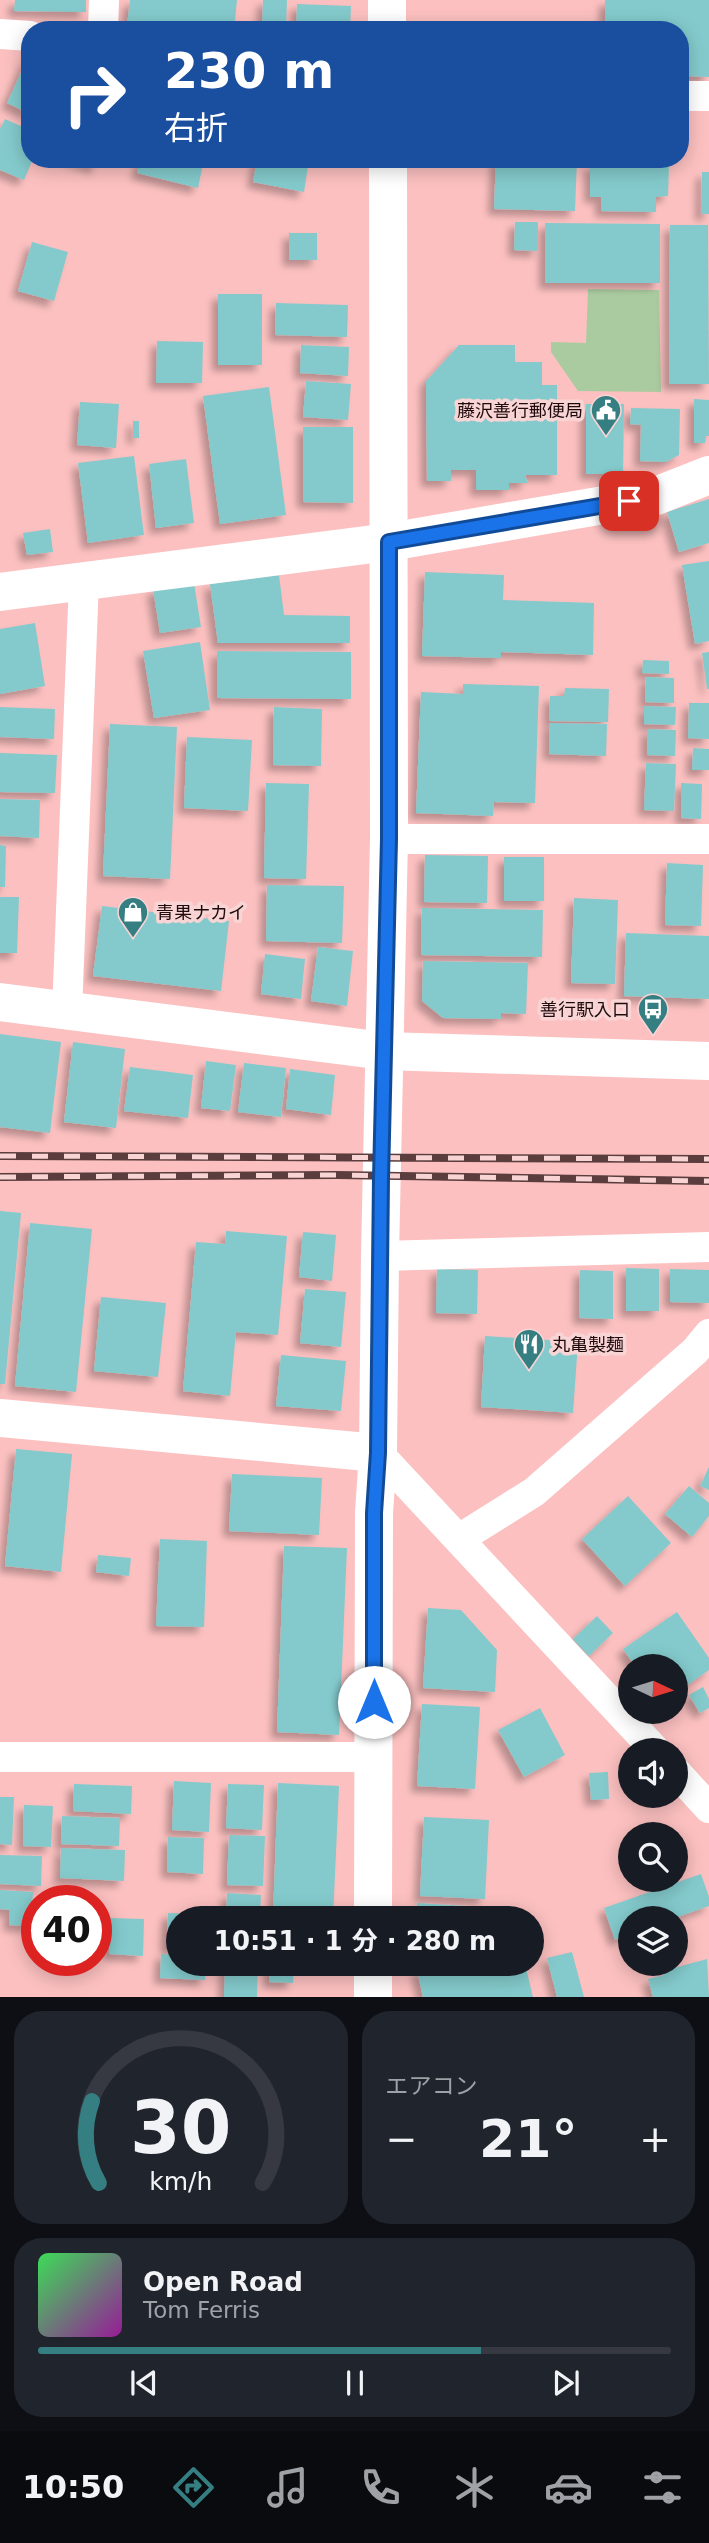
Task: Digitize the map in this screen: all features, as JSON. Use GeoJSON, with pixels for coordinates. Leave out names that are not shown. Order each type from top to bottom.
{"type":"FeatureCollection","features":[{"type":"Feature","properties":{"kind":"street"},"geometry":{"type":"LineString","coordinates":[[103,21],[104,0]]}},
{"type":"Feature","properties":{"kind":"street"},"geometry":{"type":"LineString","coordinates":[[387,0],[387,21]]}},
{"type":"Feature","properties":{"kind":"street"},"geometry":{"type":"LineString","coordinates":[[0,34],[21,35]]}},
{"type":"Feature","properties":{"kind":"street"},"geometry":{"type":"LineString","coordinates":[[689,96],[709,96]]}},
{"type":"Feature","properties":{"kind":"street"},"geometry":{"type":"LineString","coordinates":[[373,1906],[374,1513],[378,1453],[389,839],[388,168]]}},
{"type":"Feature","properties":{"kind":"street"},"geometry":{"type":"LineString","coordinates":[[0,593],[389,542],[656,496],[709,475]]}},
{"type":"Feature","properties":{"kind":"street"},"geometry":{"type":"LineString","coordinates":[[67,1012],[84,581]]}},
{"type":"Feature","properties":{"kind":"street"},"geometry":{"type":"LineString","coordinates":[[389,839],[709,839]]}},
{"type":"Feature","properties":{"kind":"street"},"geometry":{"type":"LineString","coordinates":[[0,1002],[384,1051],[709,1061]]}},
{"type":"Feature","properties":{"kind":"street"},"geometry":{"type":"LineString","coordinates":[[380,1256],[709,1247]]}},
{"type":"Feature","properties":{"kind":"street"},"geometry":{"type":"LineString","coordinates":[[459,1539],[534,1492],[695,1352],[709,1334]]}},
{"type":"Feature","properties":{"kind":"street"},"geometry":{"type":"LineString","coordinates":[[0,1418],[378,1453],[644,1738]]}},
{"type":"Feature","properties":{"kind":"street"},"geometry":{"type":"LineString","coordinates":[[0,1757],[374,1757]]}},
{"type":"Feature","properties":{"kind":"street"},"geometry":{"type":"LineString","coordinates":[[688,1785],[709,1808]]}},
{"type":"Feature","properties":{"kind":"street"},"geometry":{"type":"LineString","coordinates":[[373,1976],[373,1997]]}},
{"type":"Feature","properties":{"kind":"green space"},"geometry":{"type":"Polygon","coordinates":[[[588,289],[659,290],[661,392],[578,391],[551,352],[551,342],[586,343],[588,289]]]}},
{"type":"Feature","properties":{"kind":"building"},"geometry":{"type":"Polygon","coordinates":[[[15,0],[86,0],[86,12],[14,11],[15,0]]]}},
{"type":"Feature","properties":{"kind":"building"},"geometry":{"type":"Polygon","coordinates":[[[130,0],[237,0],[235,21],[128,21],[130,0]]]}},
{"type":"Feature","properties":{"kind":"building"},"geometry":{"type":"Polygon","coordinates":[[[263,0],[287,0],[286,21],[262,21],[263,0]]]}},
{"type":"Feature","properties":{"kind":"building"},"geometry":{"type":"Polygon","coordinates":[[[605,0],[709,0],[709,77],[689,76],[689,21],[605,21],[605,0]]]}},
{"type":"Feature","properties":{"kind":"building"},"geometry":{"type":"Polygon","coordinates":[[[297,4],[351,6],[350,21],[296,21],[297,4]]]}},
{"type":"Feature","properties":{"kind":"building"},"geometry":{"type":"Polygon","coordinates":[[[21,73],[21,110],[7,103],[21,73]]]}},
{"type":"Feature","properties":{"kind":"building"},"geometry":{"type":"Polygon","coordinates":[[[5,119],[21,126],[21,168],[29,168],[24,180],[0,170],[0,129],[5,119]]]}},
{"type":"Feature","properties":{"kind":"building"},"geometry":{"type":"Polygon","coordinates":[[[138,168],[202,168],[198,188],[137,173],[138,168]]]}},
{"type":"Feature","properties":{"kind":"building"},"geometry":{"type":"Polygon","coordinates":[[[255,168],[308,168],[304,192],[253,182],[255,168]]]}},
{"type":"Feature","properties":{"kind":"building"},"geometry":{"type":"Polygon","coordinates":[[[496,168],[577,168],[575,211],[494,209],[496,168]]]}},
{"type":"Feature","properties":{"kind":"building"},"geometry":{"type":"Polygon","coordinates":[[[590,168],[669,168],[668,196],[656,197],[656,212],[601,211],[601,197],[590,197],[590,168]]]}},
{"type":"Feature","properties":{"kind":"building"},"geometry":{"type":"Polygon","coordinates":[[[702,172],[709,172],[709,214],[701,214],[702,172]]]}},
{"type":"Feature","properties":{"kind":"building"},"geometry":{"type":"Polygon","coordinates":[[[515,222],[538,222],[538,251],[514,250],[515,222]]]}},
{"type":"Feature","properties":{"kind":"building"},"geometry":{"type":"Polygon","coordinates":[[[545,223],[660,224],[660,283],[545,283],[545,223]]]}},
{"type":"Feature","properties":{"kind":"building"},"geometry":{"type":"Polygon","coordinates":[[[670,225],[708,225],[709,384],[669,384],[670,225]]]}},
{"type":"Feature","properties":{"kind":"building"},"geometry":{"type":"Polygon","coordinates":[[[289,233],[317,233],[317,260],[289,260],[289,233]]]}},
{"type":"Feature","properties":{"kind":"building"},"geometry":{"type":"Polygon","coordinates":[[[32,242],[68,252],[54,301],[18,291],[32,242]]]}},
{"type":"Feature","properties":{"kind":"building"},"geometry":{"type":"Polygon","coordinates":[[[218,294],[262,294],[262,365],[218,365],[218,294]]]}},
{"type":"Feature","properties":{"kind":"building"},"geometry":{"type":"Polygon","coordinates":[[[276,303],[348,305],[347,337],[275,335],[276,303]]]}},
{"type":"Feature","properties":{"kind":"building"},"geometry":{"type":"Polygon","coordinates":[[[157,341],[203,342],[202,383],[156,383],[157,341]]]}},
{"type":"Feature","properties":{"kind":"building"},"geometry":{"type":"Polygon","coordinates":[[[301,345],[349,347],[348,376],[300,373],[301,345]]]}},
{"type":"Feature","properties":{"kind":"building"},"geometry":{"type":"Polygon","coordinates":[[[459,345],[515,345],[515,362],[542,362],[542,385],[557,385],[557,475],[525,475],[528,483],[509,483],[509,490],[476,490],[476,470],[451,470],[451,481],[427,481],[426,381],[459,345]]]}},
{"type":"Feature","properties":{"kind":"building"},"geometry":{"type":"Polygon","coordinates":[[[306,381],[351,384],[348,420],[303,417],[306,381]]]}},
{"type":"Feature","properties":{"kind":"building"},"geometry":{"type":"Polygon","coordinates":[[[269,387],[286,515],[220,524],[203,396],[269,387]]]}},
{"type":"Feature","properties":{"kind":"building"},"geometry":{"type":"Polygon","coordinates":[[[694,399],[709,400],[709,436],[706,436],[705,443],[694,443],[694,399]]]}},
{"type":"Feature","properties":{"kind":"building"},"geometry":{"type":"Polygon","coordinates":[[[80,402],[119,404],[116,448],[77,445],[80,402]]]}},
{"type":"Feature","properties":{"kind":"building"},"geometry":{"type":"Polygon","coordinates":[[[586,404],[624,404],[623,474],[586,474],[586,404]]]}},
{"type":"Feature","properties":{"kind":"building"},"geometry":{"type":"Polygon","coordinates":[[[631,408],[680,409],[679,455],[666,462],[640,461],[641,425],[630,424],[631,408]]]}},
{"type":"Feature","properties":{"kind":"building"},"geometry":{"type":"Polygon","coordinates":[[[133,421],[139,421],[139,438],[133,438],[133,421]]]}},
{"type":"Feature","properties":{"kind":"building"},"geometry":{"type":"Polygon","coordinates":[[[303,427],[353,427],[353,503],[303,502],[303,427]]]}},
{"type":"Feature","properties":{"kind":"building"},"geometry":{"type":"Polygon","coordinates":[[[134,456],[144,535],[88,543],[78,463],[134,456]]]}},
{"type":"Feature","properties":{"kind":"building"},"geometry":{"type":"Polygon","coordinates":[[[186,459],[194,523],[156,528],[149,464],[186,459]]]}},
{"type":"Feature","properties":{"kind":"building"},"geometry":{"type":"Polygon","coordinates":[[[709,499],[709,543],[679,552],[667,512],[709,499]]]}},
{"type":"Feature","properties":{"kind":"building"},"geometry":{"type":"Polygon","coordinates":[[[50,529],[53,552],[27,555],[23,533],[50,529]]]}},
{"type":"Feature","properties":{"kind":"building"},"geometry":{"type":"Polygon","coordinates":[[[709,561],[709,641],[695,644],[682,565],[709,561]]]}},
{"type":"Feature","properties":{"kind":"building"},"geometry":{"type":"Polygon","coordinates":[[[425,572],[504,575],[503,600],[594,603],[593,655],[501,652],[501,658],[422,656],[425,572]]]}},
{"type":"Feature","properties":{"kind":"building"},"geometry":{"type":"Polygon","coordinates":[[[279,575],[284,615],[350,616],[350,643],[218,643],[210,584],[279,575]]]}},
{"type":"Feature","properties":{"kind":"building"},"geometry":{"type":"Polygon","coordinates":[[[194,583],[201,627],[160,633],[153,589],[194,583]]]}},
{"type":"Feature","properties":{"kind":"building"},"geometry":{"type":"Polygon","coordinates":[[[35,623],[45,686],[0,694],[0,629],[35,623]]]}},
{"type":"Feature","properties":{"kind":"building"},"geometry":{"type":"Polygon","coordinates":[[[200,642],[210,710],[154,718],[143,651],[200,642]]]}},
{"type":"Feature","properties":{"kind":"building"},"geometry":{"type":"Polygon","coordinates":[[[217,651],[351,652],[351,699],[217,698],[217,651]]]}},
{"type":"Feature","properties":{"kind":"building"},"geometry":{"type":"Polygon","coordinates":[[[709,652],[709,689],[707,689],[702,653],[709,652]]]}},
{"type":"Feature","properties":{"kind":"building"},"geometry":{"type":"Polygon","coordinates":[[[643,660],[669,661],[669,674],[642,673],[643,660]]]}},
{"type":"Feature","properties":{"kind":"building"},"geometry":{"type":"Polygon","coordinates":[[[646,677],[674,678],[674,703],[645,702],[646,677]]]}},
{"type":"Feature","properties":{"kind":"building"},"geometry":{"type":"Polygon","coordinates":[[[463,684],[539,686],[535,803],[494,802],[493,816],[416,813],[421,692],[463,694],[463,684]]]}},
{"type":"Feature","properties":{"kind":"building"},"geometry":{"type":"Polygon","coordinates":[[[565,688],[609,689],[608,722],[549,721],[550,696],[564,696],[565,688]]]}},
{"type":"Feature","properties":{"kind":"building"},"geometry":{"type":"Polygon","coordinates":[[[689,703],[709,703],[709,739],[688,738],[689,703]]]}},
{"type":"Feature","properties":{"kind":"building"},"geometry":{"type":"Polygon","coordinates":[[[644,706],[676,707],[675,725],[644,724],[644,706]]]}},
{"type":"Feature","properties":{"kind":"building"},"geometry":{"type":"Polygon","coordinates":[[[0,707],[55,709],[54,739],[0,737],[0,707]]]}},
{"type":"Feature","properties":{"kind":"building"},"geometry":{"type":"Polygon","coordinates":[[[274,707],[322,709],[321,766],[273,765],[274,707]]]}},
{"type":"Feature","properties":{"kind":"building"},"geometry":{"type":"Polygon","coordinates":[[[549,723],[607,724],[606,756],[549,754],[549,723]]]}},
{"type":"Feature","properties":{"kind":"building"},"geometry":{"type":"Polygon","coordinates":[[[110,724],[177,727],[170,879],[103,876],[110,724]]]}},
{"type":"Feature","properties":{"kind":"building"},"geometry":{"type":"Polygon","coordinates":[[[647,729],[676,730],[675,756],[647,755],[647,729]]]}},
{"type":"Feature","properties":{"kind":"building"},"geometry":{"type":"Polygon","coordinates":[[[187,737],[252,740],[248,811],[184,808],[187,737]]]}},
{"type":"Feature","properties":{"kind":"building"},"geometry":{"type":"Polygon","coordinates":[[[693,748],[709,749],[709,770],[692,770],[693,748]]]}},
{"type":"Feature","properties":{"kind":"building"},"geometry":{"type":"Polygon","coordinates":[[[0,753],[57,755],[55,793],[0,792],[0,753]]]}},
{"type":"Feature","properties":{"kind":"building"},"geometry":{"type":"Polygon","coordinates":[[[646,763],[676,764],[674,811],[644,810],[646,763]]]}},
{"type":"Feature","properties":{"kind":"building"},"geometry":{"type":"Polygon","coordinates":[[[266,783],[309,784],[306,879],[264,878],[266,783]]]}},
{"type":"Feature","properties":{"kind":"building"},"geometry":{"type":"Polygon","coordinates":[[[681,783],[702,784],[701,819],[681,818],[681,783]]]}},
{"type":"Feature","properties":{"kind":"building"},"geometry":{"type":"Polygon","coordinates":[[[0,799],[40,800],[39,838],[0,836],[0,799]]]}},
{"type":"Feature","properties":{"kind":"building"},"geometry":{"type":"Polygon","coordinates":[[[0,845],[6,846],[5,887],[0,887],[0,845]]]}},
{"type":"Feature","properties":{"kind":"building"},"geometry":{"type":"Polygon","coordinates":[[[425,855],[488,856],[487,903],[424,902],[425,855]]]}},
{"type":"Feature","properties":{"kind":"building"},"geometry":{"type":"Polygon","coordinates":[[[504,857],[544,857],[544,901],[504,901],[504,857]]]}},
{"type":"Feature","properties":{"kind":"building"},"geometry":{"type":"Polygon","coordinates":[[[667,863],[703,865],[701,926],[665,925],[667,863]]]}},
{"type":"Feature","properties":{"kind":"building"},"geometry":{"type":"Polygon","coordinates":[[[267,885],[344,886],[342,943],[266,941],[267,885]]]}},
{"type":"Feature","properties":{"kind":"building"},"geometry":{"type":"Polygon","coordinates":[[[0,897],[19,897],[17,953],[0,953],[0,897]]]}},
{"type":"Feature","properties":{"kind":"building"},"geometry":{"type":"Polygon","coordinates":[[[574,898],[618,900],[615,984],[571,983],[574,898]]]}},
{"type":"Feature","properties":{"kind":"building"},"geometry":{"type":"Polygon","coordinates":[[[102,906],[229,921],[221,991],[93,976],[102,906]]]}},
{"type":"Feature","properties":{"kind":"building"},"geometry":{"type":"Polygon","coordinates":[[[422,908],[543,910],[542,957],[421,955],[422,908]]]}},
{"type":"Feature","properties":{"kind":"building"},"geometry":{"type":"Polygon","coordinates":[[[626,933],[709,936],[709,999],[624,996],[626,933]]]}},
{"type":"Feature","properties":{"kind":"building"},"geometry":{"type":"Polygon","coordinates":[[[318,947],[353,951],[347,1006],[311,1001],[318,947]]]}},
{"type":"Feature","properties":{"kind":"building"},"geometry":{"type":"Polygon","coordinates":[[[265,954],[305,959],[301,999],[261,994],[265,954]]]}},
{"type":"Feature","properties":{"kind":"building"},"geometry":{"type":"Polygon","coordinates":[[[423,961],[528,963],[526,1014],[501,1013],[501,1019],[443,1018],[422,1001],[423,961]]]}},
{"type":"Feature","properties":{"kind":"building"},"geometry":{"type":"Polygon","coordinates":[[[0,1034],[61,1042],[50,1133],[0,1127],[0,1034]]]}},
{"type":"Feature","properties":{"kind":"building"},"geometry":{"type":"Polygon","coordinates":[[[73,1042],[125,1049],[116,1128],[64,1122],[73,1042]]]}},
{"type":"Feature","properties":{"kind":"building"},"geometry":{"type":"Polygon","coordinates":[[[206,1061],[236,1065],[230,1111],[201,1108],[206,1061]]]}},
{"type":"Feature","properties":{"kind":"building"},"geometry":{"type":"Polygon","coordinates":[[[244,1063],[286,1068],[281,1117],[238,1112],[244,1063]]]}},
{"type":"Feature","properties":{"kind":"building"},"geometry":{"type":"Polygon","coordinates":[[[130,1067],[193,1075],[188,1118],[124,1111],[130,1067]]]}},
{"type":"Feature","properties":{"kind":"building"},"geometry":{"type":"Polygon","coordinates":[[[290,1069],[335,1075],[331,1115],[286,1109],[290,1069]]]}},
{"type":"Feature","properties":{"kind":"building"},"geometry":{"type":"Polygon","coordinates":[[[0,1211],[21,1213],[5,1384],[0,1384],[0,1211]]]}},
{"type":"Feature","properties":{"kind":"building"},"geometry":{"type":"Polygon","coordinates":[[[30,1223],[92,1229],[76,1392],[15,1386],[30,1223]]]}},
{"type":"Feature","properties":{"kind":"building"},"geometry":{"type":"Polygon","coordinates":[[[226,1231],[287,1236],[278,1335],[236,1332],[230,1396],[183,1391],[196,1242],[225,1244],[226,1231]]]}},
{"type":"Feature","properties":{"kind":"building"},"geometry":{"type":"Polygon","coordinates":[[[303,1232],[336,1235],[332,1281],[299,1277],[303,1232]]]}},
{"type":"Feature","properties":{"kind":"building"},"geometry":{"type":"Polygon","coordinates":[[[626,1268],[659,1269],[659,1311],[626,1311],[626,1268]]]}},
{"type":"Feature","properties":{"kind":"building"},"geometry":{"type":"Polygon","coordinates":[[[437,1269],[478,1270],[477,1314],[436,1313],[437,1269]]]}},
{"type":"Feature","properties":{"kind":"building"},"geometry":{"type":"Polygon","coordinates":[[[670,1269],[709,1270],[709,1303],[670,1302],[670,1269]]]}},
{"type":"Feature","properties":{"kind":"building"},"geometry":{"type":"Polygon","coordinates":[[[580,1270],[613,1271],[613,1319],[579,1318],[580,1270]]]}},
{"type":"Feature","properties":{"kind":"building"},"geometry":{"type":"Polygon","coordinates":[[[305,1289],[346,1292],[341,1347],[300,1343],[305,1289]]]}},
{"type":"Feature","properties":{"kind":"building"},"geometry":{"type":"Polygon","coordinates":[[[101,1297],[166,1303],[158,1377],[94,1371],[101,1297]]]}},
{"type":"Feature","properties":{"kind":"building"},"geometry":{"type":"Polygon","coordinates":[[[485,1336],[578,1342],[573,1413],[481,1407],[485,1336]]]}},
{"type":"Feature","properties":{"kind":"building"},"geometry":{"type":"Polygon","coordinates":[[[281,1355],[346,1361],[341,1411],[276,1406],[281,1355]]]}},
{"type":"Feature","properties":{"kind":"building"},"geometry":{"type":"Polygon","coordinates":[[[16,1449],[72,1454],[61,1572],[5,1566],[16,1449]]]}},
{"type":"Feature","properties":{"kind":"building"},"geometry":{"type":"Polygon","coordinates":[[[709,1467],[709,1490],[700,1486],[709,1467]]]}},
{"type":"Feature","properties":{"kind":"building"},"geometry":{"type":"Polygon","coordinates":[[[232,1474],[322,1478],[319,1535],[229,1531],[232,1474]]]}},
{"type":"Feature","properties":{"kind":"building"},"geometry":{"type":"Polygon","coordinates":[[[689,1486],[709,1503],[709,1516],[692,1537],[665,1514],[689,1486]]]}},
{"type":"Feature","properties":{"kind":"building"},"geometry":{"type":"Polygon","coordinates":[[[628,1496],[671,1543],[625,1586],[582,1539],[628,1496]]]}},
{"type":"Feature","properties":{"kind":"building"},"geometry":{"type":"Polygon","coordinates":[[[160,1539],[207,1541],[204,1627],[156,1626],[160,1539]]]}},
{"type":"Feature","properties":{"kind":"building"},"geometry":{"type":"Polygon","coordinates":[[[284,1546],[347,1548],[339,1735],[277,1732],[284,1546]]]}},
{"type":"Feature","properties":{"kind":"building"},"geometry":{"type":"Polygon","coordinates":[[[98,1555],[131,1558],[129,1576],[96,1572],[98,1555]]]}},
{"type":"Feature","properties":{"kind":"building"},"geometry":{"type":"Polygon","coordinates":[[[428,1608],[461,1610],[497,1650],[495,1692],[423,1688],[428,1608]]]}},
{"type":"Feature","properties":{"kind":"building"},"geometry":{"type":"Polygon","coordinates":[[[677,1612],[709,1658],[709,1670],[688,1685],[688,1654],[627,1654],[623,1649],[677,1612]]]}},
{"type":"Feature","properties":{"kind":"building"},"geometry":{"type":"Polygon","coordinates":[[[597,1616],[613,1633],[589,1656],[573,1639],[597,1616]]]}},
{"type":"Feature","properties":{"kind":"building"},"geometry":{"type":"Polygon","coordinates":[[[703,1687],[709,1699],[709,1708],[700,1713],[689,1695],[703,1687]]]}},
{"type":"Feature","properties":{"kind":"building"},"geometry":{"type":"Polygon","coordinates":[[[422,1704],[480,1707],[475,1789],[417,1786],[422,1704]]]}},
{"type":"Feature","properties":{"kind":"building"},"geometry":{"type":"Polygon","coordinates":[[[540,1708],[565,1755],[524,1777],[498,1730],[540,1708]]]}},
{"type":"Feature","properties":{"kind":"building"},"geometry":{"type":"Polygon","coordinates":[[[608,1772],[609,1799],[591,1800],[589,1773],[608,1772]]]}},
{"type":"Feature","properties":{"kind":"building"},"geometry":{"type":"Polygon","coordinates":[[[174,1781],[211,1783],[209,1832],[172,1830],[174,1781]]]}},
{"type":"Feature","properties":{"kind":"building"},"geometry":{"type":"Polygon","coordinates":[[[278,1783],[339,1786],[334,1906],[273,1906],[278,1783]]]}},
{"type":"Feature","properties":{"kind":"building"},"geometry":{"type":"Polygon","coordinates":[[[74,1784],[132,1786],[131,1814],[73,1811],[74,1784]]]}},
{"type":"Feature","properties":{"kind":"building"},"geometry":{"type":"Polygon","coordinates":[[[228,1784],[264,1785],[262,1830],[226,1828],[228,1784]]]}},
{"type":"Feature","properties":{"kind":"building"},"geometry":{"type":"Polygon","coordinates":[[[0,1797],[14,1797],[12,1845],[0,1844],[0,1797]]]}},
{"type":"Feature","properties":{"kind":"building"},"geometry":{"type":"Polygon","coordinates":[[[24,1805],[53,1806],[51,1847],[23,1846],[24,1805]]]}},
{"type":"Feature","properties":{"kind":"building"},"geometry":{"type":"Polygon","coordinates":[[[62,1816],[120,1818],[119,1846],[61,1844],[62,1816]]]}},
{"type":"Feature","properties":{"kind":"building"},"geometry":{"type":"Polygon","coordinates":[[[424,1817],[489,1820],[485,1899],[420,1896],[424,1817]]]}},
{"type":"Feature","properties":{"kind":"building"},"geometry":{"type":"Polygon","coordinates":[[[229,1835],[265,1836],[263,1886],[227,1885],[229,1835]]]}},
{"type":"Feature","properties":{"kind":"building"},"geometry":{"type":"Polygon","coordinates":[[[168,1837],[204,1838],[203,1874],[167,1872],[168,1837]]]}},
{"type":"Feature","properties":{"kind":"building"},"geometry":{"type":"Polygon","coordinates":[[[61,1848],[125,1850],[124,1881],[60,1878],[61,1848]]]}},
{"type":"Feature","properties":{"kind":"building"},"geometry":{"type":"Polygon","coordinates":[[[0,1855],[42,1856],[41,1885],[0,1884],[0,1855]]]}},
{"type":"Feature","properties":{"kind":"building"},"geometry":{"type":"Polygon","coordinates":[[[701,1874],[709,1897],[709,1906],[688,1913],[688,1906],[618,1906],[618,1939],[615,1940],[604,1908],[650,1892],[688,1892],[688,1879],[701,1874]]]}},
{"type":"Feature","properties":{"kind":"building"},"geometry":{"type":"Polygon","coordinates":[[[0,1890],[21,1891],[21,1926],[9,1925],[10,1910],[0,1909],[0,1890]]]}},
{"type":"Feature","properties":{"kind":"building"},"geometry":{"type":"Polygon","coordinates":[[[227,1893],[261,1895],[261,1906],[226,1906],[227,1893]]]}},
{"type":"Feature","properties":{"kind":"building"},"geometry":{"type":"Polygon","coordinates":[[[417,1903],[467,1906],[417,1906],[417,1903]]]}},
{"type":"Feature","properties":{"kind":"building"},"geometry":{"type":"Polygon","coordinates":[[[112,1918],[144,1919],[143,1956],[112,1954],[112,1918]]]}},
{"type":"Feature","properties":{"kind":"building"},"geometry":{"type":"Polygon","coordinates":[[[572,1952],[584,1997],[557,1997],[547,1958],[572,1952]]]}},
{"type":"Feature","properties":{"kind":"building"},"geometry":{"type":"Polygon","coordinates":[[[161,1954],[166,1954],[166,1976],[205,1976],[205,1980],[160,1978],[161,1954]]]}},
{"type":"Feature","properties":{"kind":"building"},"geometry":{"type":"Polygon","coordinates":[[[707,1959],[709,1997],[653,1997],[648,1979],[688,1976],[688,1964],[707,1959]]]}},
{"type":"Feature","properties":{"kind":"building"},"geometry":{"type":"Polygon","coordinates":[[[225,1976],[258,1976],[257,1997],[224,1997],[225,1976]]]}},
{"type":"Feature","properties":{"kind":"building"},"geometry":{"type":"Polygon","coordinates":[[[269,1976],[293,1976],[293,1983],[269,1982],[269,1976]]]}},
{"type":"Feature","properties":{"kind":"building"},"geometry":{"type":"Polygon","coordinates":[[[418,1976],[528,1976],[533,1997],[423,1997],[418,1976]]]}},
{"type":"Feature","properties":{"kind":"railway"},"geometry":{"type":"LineString","coordinates":[[0,1156],[709,1159]]}},
{"type":"Feature","properties":{"kind":"railway"},"geometry":{"type":"LineString","coordinates":[[0,1177],[337,1175],[709,1181]]}},
{"type":"Feature","properties":{"kind":"place","name":"藤沢善行郵便局"},"geometry":{"type":"Point","coordinates":[606,437]}},
{"type":"Feature","properties":{"kind":"place","name":"青果ナカイ"},"geometry":{"type":"Point","coordinates":[133,939]}},
{"type":"Feature","properties":{"kind":"place","name":"善行駅入口"},"geometry":{"type":"Point","coordinates":[653,1036]}},
{"type":"Feature","properties":{"kind":"place","name":"丸亀製麺"},"geometry":{"type":"Point","coordinates":[529,1371]}},
{"type":"Feature","properties":{"kind":"route"},"geometry":{"type":"LineString","coordinates":[[374,1702],[374,1513],[378,1453],[389,839],[389,542],[629,501]]}}]}
